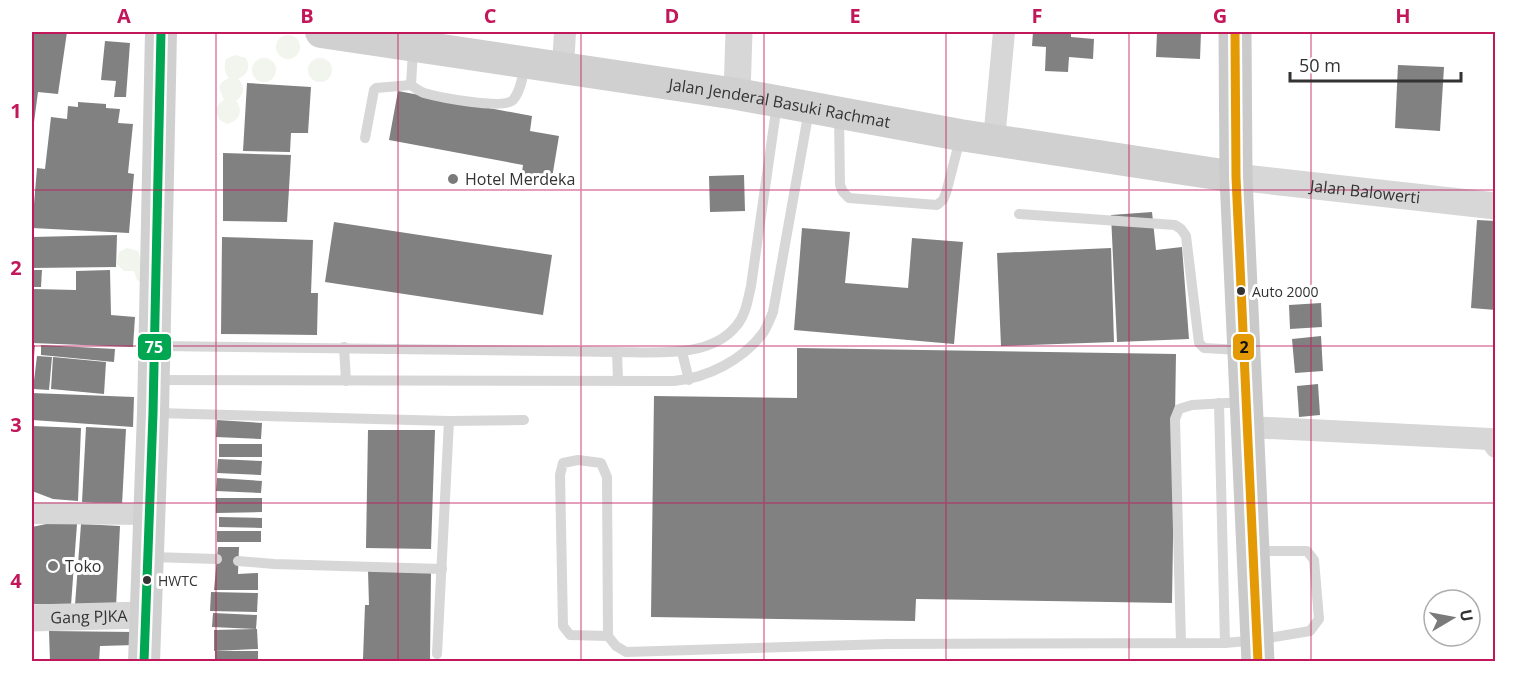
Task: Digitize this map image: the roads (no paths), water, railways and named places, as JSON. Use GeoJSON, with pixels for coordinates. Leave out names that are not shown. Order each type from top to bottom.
{"type":"FeatureCollection","features":[{"type":"Feature","properties":{"kind":"main road"},"geometry":{"type":"LineString","coordinates":[[144,662],[155,346],[161,32]]}},
{"type":"Feature","properties":{"kind":"main road","name":"Jalan Jenderal Basuki Rachmat"},"geometry":{"type":"LineString","coordinates":[[321,32],[353,34],[563,66],[824,109],[960,135],[1236,177]]}},
{"type":"Feature","properties":{"kind":"main road"},"geometry":{"type":"LineString","coordinates":[[1235,32],[1236,177],[1244,350],[1238,410],[1253,551],[1258,651]]}},
{"type":"Feature","properties":{"kind":"street"},"geometry":{"type":"LineString","coordinates":[[563,66],[565,32]]}},
{"type":"Feature","properties":{"kind":"street"},"geometry":{"type":"LineString","coordinates":[[737,94],[739,32]]}},
{"type":"Feature","properties":{"kind":"street"},"geometry":{"type":"LineString","coordinates":[[994,140],[1005,32]]}},
{"type":"Feature","properties":{"kind":"street","name":"Jalan Balowerti"},"geometry":{"type":"LineString","coordinates":[[1236,177],[1496,206]]}},
{"type":"Feature","properties":{"kind":"street"},"geometry":{"type":"LineString","coordinates":[[1238,410],[1490,439],[1496,447]]}},
{"type":"Feature","properties":{"kind":"street"},"geometry":{"type":"LineString","coordinates":[[32,513],[149,514]]}},
{"type":"Feature","properties":{"kind":"street","name":"Gang PJKA"},"geometry":{"type":"LineString","coordinates":[[32,618],[145,615]]}},
{"type":"Feature","properties":{"kind":"lane"},"geometry":{"type":"LineString","coordinates":[[411,85],[430,45]]}},
{"type":"Feature","properties":{"kind":"lane"},"geometry":{"type":"LineString","coordinates":[[365,138],[376,88],[411,85],[422,92],[474,102],[506,104],[513,99],[521,84],[526,61]]}},
{"type":"Feature","properties":{"kind":"lane"},"geometry":{"type":"LineString","coordinates":[[155,346],[617,352],[682,352],[697,349],[723,337],[736,326],[745,310],[751,286],[777,101]]}},
{"type":"Feature","properties":{"kind":"lane"},"geometry":{"type":"LineString","coordinates":[[824,109],[840,185],[849,198],[938,205],[946,193],[960,135]]}},
{"type":"Feature","properties":{"kind":"lane"},"geometry":{"type":"LineString","coordinates":[[154,380],[689,380],[720,368],[759,338],[769,322],[824,109]]}},
{"type":"Feature","properties":{"kind":"lane"},"geometry":{"type":"LineString","coordinates":[[1019,214],[1175,225],[1186,236],[1201,346],[1244,350]]}},
{"type":"Feature","properties":{"kind":"lane"},"geometry":{"type":"LineString","coordinates":[[345,347],[346,381]]}},
{"type":"Feature","properties":{"kind":"lane"},"geometry":{"type":"LineString","coordinates":[[617,352],[618,380]]}},
{"type":"Feature","properties":{"kind":"lane"},"geometry":{"type":"LineString","coordinates":[[682,352],[689,380]]}},
{"type":"Feature","properties":{"kind":"lane"},"geometry":{"type":"LineString","coordinates":[[1181,643],[1175,419],[1179,409],[1192,405],[1238,410],[1225,643]]}},
{"type":"Feature","properties":{"kind":"lane"},"geometry":{"type":"LineString","coordinates":[[153,413],[449,421],[524,420]]}},
{"type":"Feature","properties":{"kind":"lane"},"geometry":{"type":"LineString","coordinates":[[437,654],[449,421]]}},
{"type":"Feature","properties":{"kind":"lane"},"geometry":{"type":"LineString","coordinates":[[608,636],[570,635],[563,626],[560,475],[563,463],[578,460],[601,463],[607,477],[608,636],[616,646],[626,652],[887,644],[1181,643],[1225,643],[1258,651],[1310,631],[1319,620],[1314,560],[1307,551],[1253,551]]}},
{"type":"Feature","properties":{"kind":"lane"},"geometry":{"type":"LineString","coordinates":[[147,557],[217,559]]}},
{"type":"Feature","properties":{"kind":"lane"},"geometry":{"type":"LineString","coordinates":[[238,561],[442,569]]}},
{"type":"Feature","properties":{"kind":"place","name":"Hotel Merdeka"},"geometry":{"type":"Point","coordinates":[453,179]}},
{"type":"Feature","properties":{"kind":"place","name":"Auto 2000"},"geometry":{"type":"Point","coordinates":[1241,291]}},
{"type":"Feature","properties":{"kind":"place","name":"Toko"},"geometry":{"type":"Point","coordinates":[53,566]}},
{"type":"Feature","properties":{"kind":"place","name":"HWTC"},"geometry":{"type":"Point","coordinates":[147,580]}}]}
